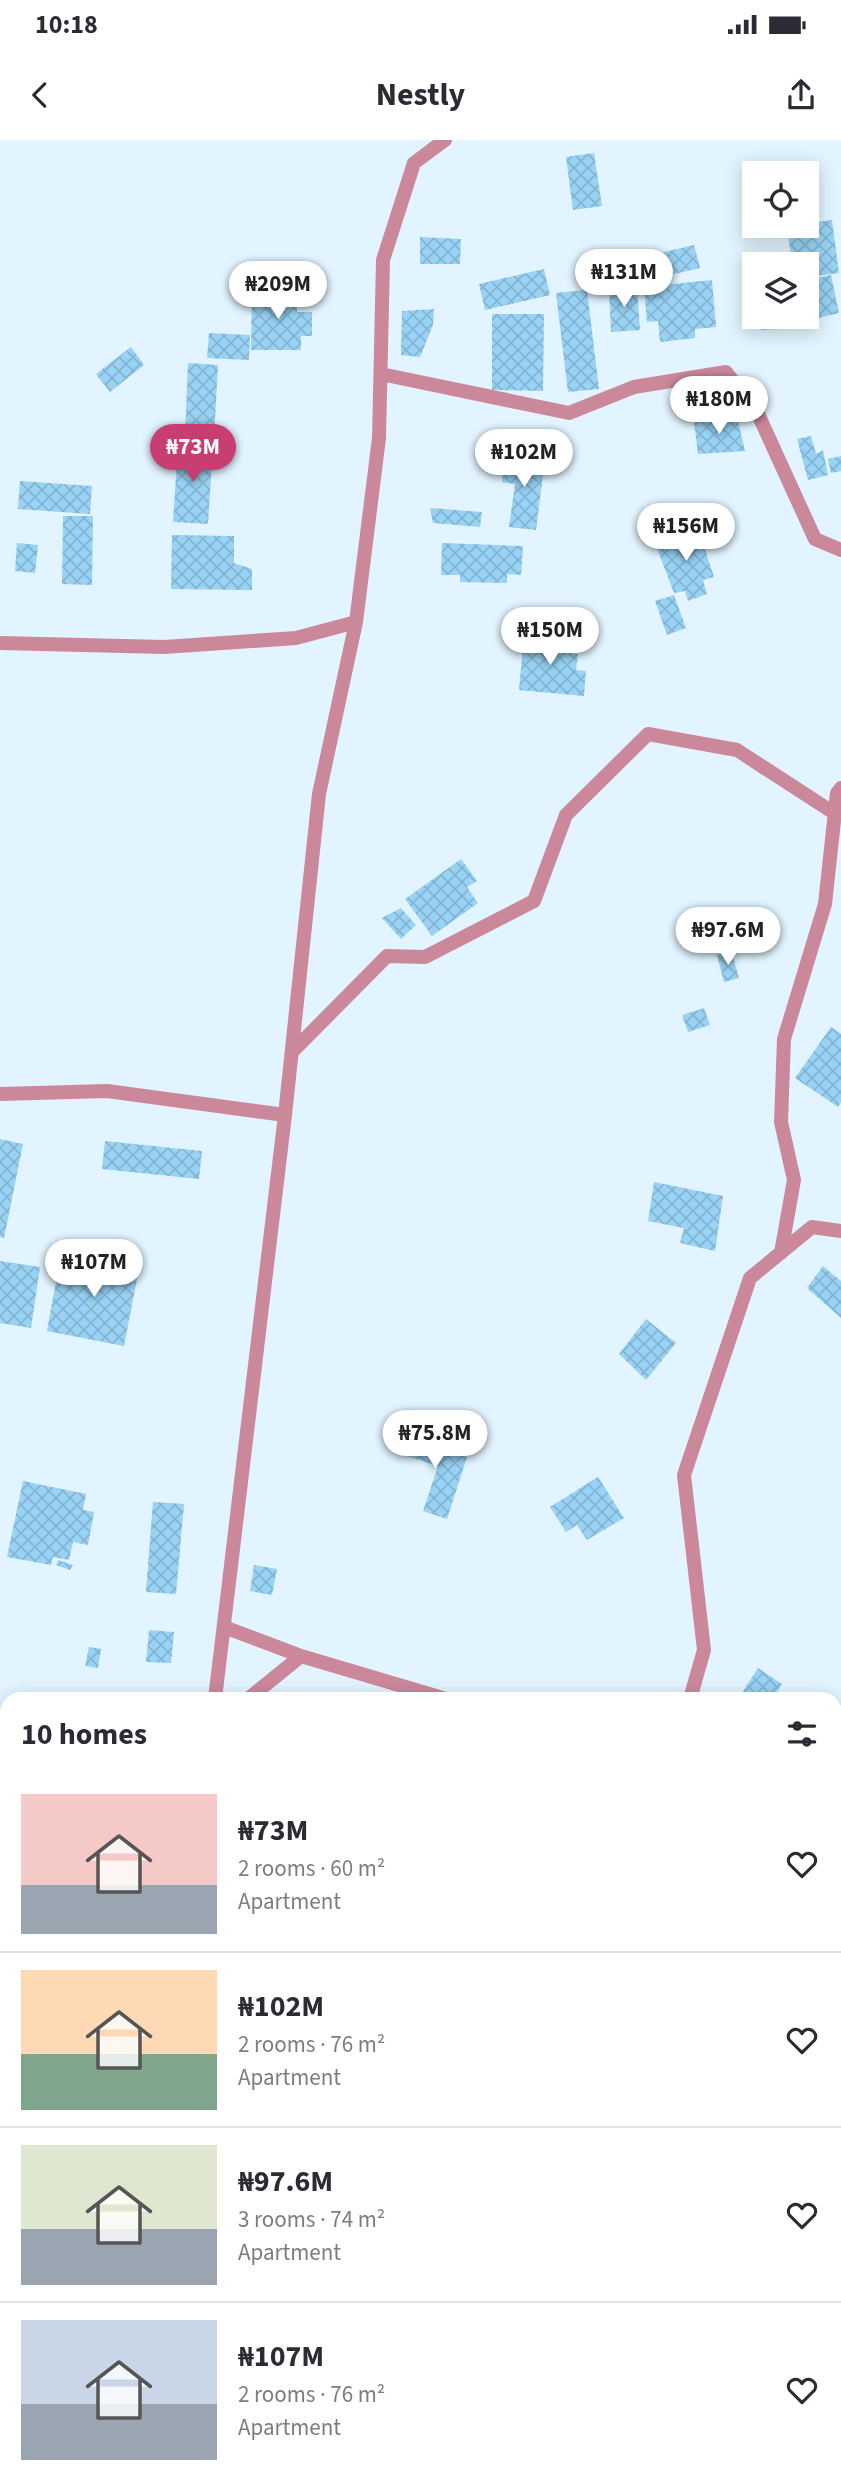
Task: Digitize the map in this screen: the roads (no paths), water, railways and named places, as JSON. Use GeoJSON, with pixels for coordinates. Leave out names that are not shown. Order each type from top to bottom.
{"type":"FeatureCollection","features":[{"type":"Feature","properties":{"kind":"street"},"geometry":{"type":"LineString","coordinates":[[216,1692],[285,1115],[319,794],[356,622],[379,438],[383,260],[414,163],[445,140]]}},
{"type":"Feature","properties":{"kind":"street"},"geometry":{"type":"LineString","coordinates":[[381,374],[569,413],[634,387],[726,372],[758,414],[815,540],[841,550]]}},
{"type":"Feature","properties":{"kind":"street"},"geometry":{"type":"LineString","coordinates":[[0,643],[164,647],[296,638],[356,622]]}},
{"type":"Feature","properties":{"kind":"street"},"geometry":{"type":"LineString","coordinates":[[292,1052],[387,956],[425,957],[534,901],[566,815],[648,734],[737,750],[834,814]]}},
{"type":"Feature","properties":{"kind":"street"},"geometry":{"type":"LineString","coordinates":[[781,1253],[794,1180],[781,1122],[784,1039],[825,904],[836,793],[841,788]]}},
{"type":"Feature","properties":{"kind":"street"},"geometry":{"type":"LineString","coordinates":[[0,1094],[107,1091],[285,1115]]}},
{"type":"Feature","properties":{"kind":"street"},"geometry":{"type":"LineString","coordinates":[[692,1692],[704,1650],[684,1475],[750,1278],[812,1227],[841,1231]]}},
{"type":"Feature","properties":{"kind":"street"},"geometry":{"type":"LineString","coordinates":[[224,1627],[301,1656],[422,1692]]}},
{"type":"Feature","properties":{"kind":"street"},"geometry":{"type":"LineString","coordinates":[[257,1692],[301,1656]]}}]}
